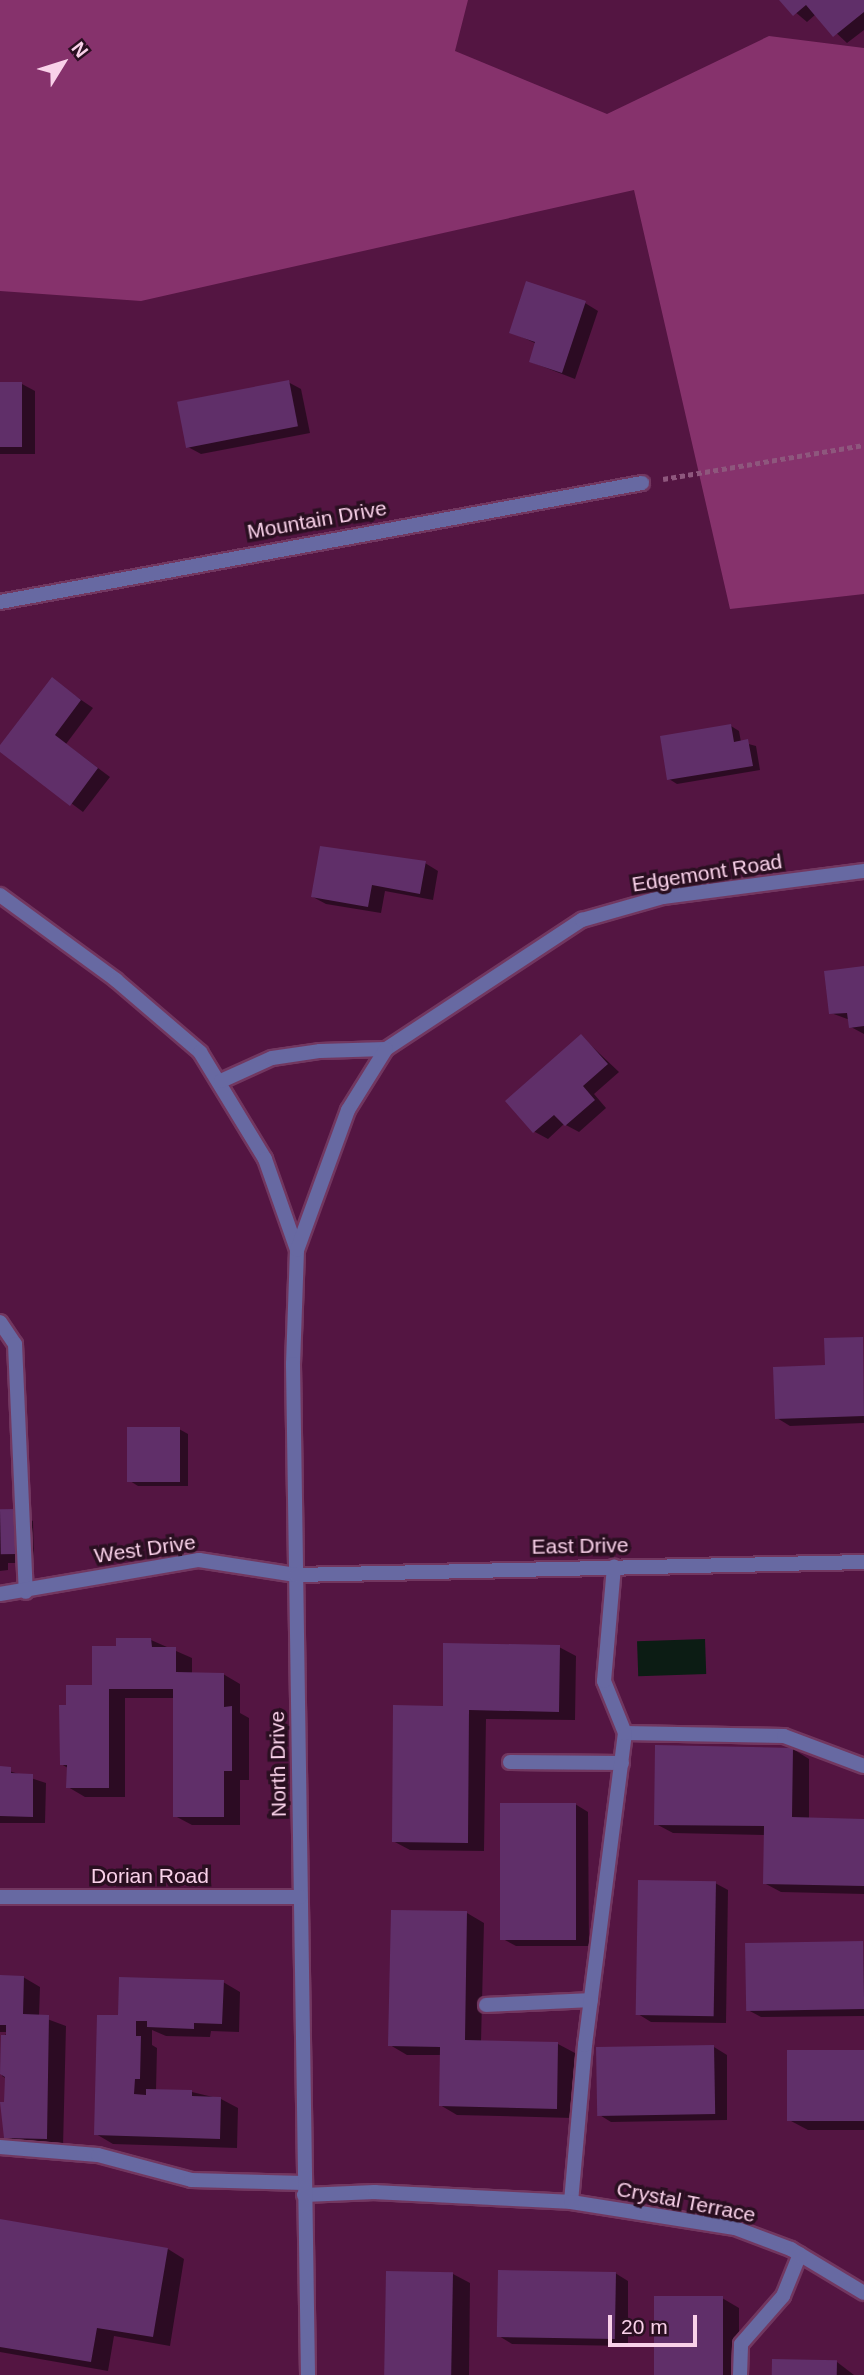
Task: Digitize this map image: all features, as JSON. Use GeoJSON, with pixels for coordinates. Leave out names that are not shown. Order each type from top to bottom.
{"type":"FeatureCollection","features":[{"type":"Feature","properties":{"kind":"street","name":"Mountain Drive"},"geometry":{"type":"LineString","coordinates":[[0,602],[642,483]]}},
{"type":"Feature","properties":{"kind":"street","name":"Edgemont Road"},"geometry":{"type":"LineString","coordinates":[[297,1250],[348,1110],[386,1049],[582,920],[663,897],[864,871]]}},
{"type":"Feature","properties":{"kind":"street"},"geometry":{"type":"LineString","coordinates":[[0,895],[116,980],[200,1052],[221,1082],[272,1059],[320,1051],[386,1049]]}},
{"type":"Feature","properties":{"kind":"street","name":"North Drive"},"geometry":{"type":"LineString","coordinates":[[221,1082],[265,1159],[297,1250],[293,1364],[308,2375]]}},
{"type":"Feature","properties":{"kind":"street"},"geometry":{"type":"LineString","coordinates":[[0,1322],[15,1344],[26,1592]]}},
{"type":"Feature","properties":{"kind":"street","name":"West Drive"},"geometry":{"type":"LineString","coordinates":[[0,1594],[26,1592],[199,1560],[296,1575]]}},
{"type":"Feature","properties":{"kind":"street","name":"East Drive"},"geometry":{"type":"LineString","coordinates":[[296,1575],[864,1562]]}},
{"type":"Feature","properties":{"kind":"street"},"geometry":{"type":"LineString","coordinates":[[571,2203],[591,2000],[625,1733],[604,1681],[614,1566]]}},
{"type":"Feature","properties":{"kind":"street"},"geometry":{"type":"LineString","coordinates":[[625,1733],[785,1736],[864,1766]]}},
{"type":"Feature","properties":{"kind":"street"},"geometry":{"type":"LineString","coordinates":[[510,1762],[622,1763]]}},
{"type":"Feature","properties":{"kind":"street","name":"Dorian Road"},"geometry":{"type":"LineString","coordinates":[[0,1897],[300,1897]]}},
{"type":"Feature","properties":{"kind":"street"},"geometry":{"type":"LineString","coordinates":[[486,2005],[591,2000]]}},
{"type":"Feature","properties":{"kind":"street","name":"Crystal Terrace"},"geometry":{"type":"LineString","coordinates":[[0,2147],[98,2155],[191,2180],[304,2189],[571,2203],[735,2228],[800,2254],[864,2293]]}},
{"type":"Feature","properties":{"kind":"street"},"geometry":{"type":"LineString","coordinates":[[740,2375],[741,2344],[783,2296],[800,2254]]}},
{"type":"Feature","properties":{"kind":"path"},"geometry":{"type":"LineString","coordinates":[[642,483],[864,445]]}},
{"type":"Feature","properties":{"kind":"shaded area"},"geometry":{"type":"Polygon","coordinates":[[[0,0],[468,0],[455,51],[607,114],[769,36],[864,48],[864,594],[730,609],[634,190],[141,301],[0,291],[0,0]]]}},
{"type":"Feature","properties":{"kind":"shaded area"},"geometry":{"type":"Polygon","coordinates":[[[705,1639],[706,1674],[638,1676],[637,1641],[705,1639]]]}},
{"type":"Feature","properties":{"kind":"building"},"geometry":{"type":"Polygon","coordinates":[[[779,0],[864,0],[864,12],[833,37],[806,5],[793,16],[779,0]]]}},
{"type":"Feature","properties":{"kind":"building"},"geometry":{"type":"Polygon","coordinates":[[[526,281],[586,301],[562,373],[529,362],[535,342],[509,333],[526,281]]]}},
{"type":"Feature","properties":{"kind":"building"},"geometry":{"type":"Polygon","coordinates":[[[289,380],[298,426],[186,448],[177,402],[289,380]]]}},
{"type":"Feature","properties":{"kind":"building"},"geometry":{"type":"Polygon","coordinates":[[[0,382],[22,382],[22,447],[0,447],[0,382]]]}},
{"type":"Feature","properties":{"kind":"building"},"geometry":{"type":"Polygon","coordinates":[[[52,677],[81,700],[55,735],[98,768],[70,806],[0,752],[0,745],[52,677]]]}},
{"type":"Feature","properties":{"kind":"building"},"geometry":{"type":"Polygon","coordinates":[[[731,724],[734,742],[748,739],[753,766],[667,780],[660,736],[731,724]]]}},
{"type":"Feature","properties":{"kind":"building"},"geometry":{"type":"Polygon","coordinates":[[[320,846],[426,861],[420,894],[372,885],[368,907],[311,897],[320,846]]]}},
{"type":"Feature","properties":{"kind":"building"},"geometry":{"type":"Polygon","coordinates":[[[864,966],[864,1026],[849,1028],[847,1013],[829,1014],[824,971],[864,966]]]}},
{"type":"Feature","properties":{"kind":"building"},"geometry":{"type":"Polygon","coordinates":[[[581,1034],[608,1064],[583,1086],[595,1100],[565,1126],[554,1115],[533,1133],[505,1101],[581,1034]]]}},
{"type":"Feature","properties":{"kind":"building"},"geometry":{"type":"Polygon","coordinates":[[[863,1337],[864,1416],[775,1419],[773,1367],[825,1365],[824,1338],[863,1337]]]}},
{"type":"Feature","properties":{"kind":"building"},"geometry":{"type":"Polygon","coordinates":[[[127,1427],[180,1427],[180,1482],[127,1482],[127,1427]]]}},
{"type":"Feature","properties":{"kind":"building"},"geometry":{"type":"Polygon","coordinates":[[[0,1509],[17,1509],[18,1554],[1,1554],[0,1509]]]}},
{"type":"Feature","properties":{"kind":"building"},"geometry":{"type":"Polygon","coordinates":[[[116,1638],[151,1638],[152,1647],[176,1647],[176,1672],[224,1673],[224,1707],[232,1706],[232,1771],[224,1771],[224,1817],[173,1817],[173,1689],[109,1689],[109,1788],[66,1788],[67,1765],[60,1765],[59,1705],[66,1705],[66,1685],[92,1685],[92,1646],[116,1646],[116,1638]]]}},
{"type":"Feature","properties":{"kind":"building"},"geometry":{"type":"Polygon","coordinates":[[[443,1643],[560,1645],[559,1712],[469,1710],[468,1843],[392,1842],[393,1705],[443,1706],[443,1643]]]}},
{"type":"Feature","properties":{"kind":"building"},"geometry":{"type":"Polygon","coordinates":[[[655,1745],[793,1748],[792,1817],[864,1819],[864,1886],[763,1884],[764,1826],[654,1825],[655,1745]]]}},
{"type":"Feature","properties":{"kind":"building"},"geometry":{"type":"Polygon","coordinates":[[[0,1766],[11,1767],[11,1773],[33,1774],[33,1817],[0,1816],[0,1766]]]}},
{"type":"Feature","properties":{"kind":"building"},"geometry":{"type":"Polygon","coordinates":[[[500,1803],[576,1803],[576,1940],[500,1940],[500,1803]]]}},
{"type":"Feature","properties":{"kind":"building"},"geometry":{"type":"Polygon","coordinates":[[[638,1880],[716,1881],[714,2016],[636,2015],[638,1880]]]}},
{"type":"Feature","properties":{"kind":"building"},"geometry":{"type":"Polygon","coordinates":[[[391,1910],[467,1911],[465,2040],[558,2042],[557,2109],[439,2106],[440,2047],[388,2046],[391,1910]]]}},
{"type":"Feature","properties":{"kind":"building"},"geometry":{"type":"Polygon","coordinates":[[[863,1941],[864,2009],[746,2011],[745,1943],[863,1941]]]}},
{"type":"Feature","properties":{"kind":"building"},"geometry":{"type":"Polygon","coordinates":[[[0,1975],[24,1976],[23,2014],[49,2015],[47,2139],[4,2138],[0,2102],[4,2102],[5,2077],[0,2074],[1,2035],[6,2035],[6,2025],[0,2025],[0,1975]]]}},
{"type":"Feature","properties":{"kind":"building"},"geometry":{"type":"Polygon","coordinates":[[[119,1977],[224,1980],[222,2024],[194,2023],[194,2029],[147,2027],[147,2021],[136,2021],[136,2036],[141,2036],[140,2079],[135,2079],[134,2094],[146,2095],[146,2089],[192,2090],[192,2096],[221,2097],[220,2139],[94,2135],[97,2015],[118,2015],[119,1977]]]}},
{"type":"Feature","properties":{"kind":"building"},"geometry":{"type":"Polygon","coordinates":[[[714,2045],[715,2114],[597,2116],[596,2047],[714,2045]]]}},
{"type":"Feature","properties":{"kind":"building"},"geometry":{"type":"Polygon","coordinates":[[[787,2050],[864,2050],[864,2121],[787,2121],[787,2050]]]}},
{"type":"Feature","properties":{"kind":"building"},"geometry":{"type":"Polygon","coordinates":[[[0,2219],[168,2248],[153,2337],[97,2328],[91,2362],[0,2347],[0,2219]]]}},
{"type":"Feature","properties":{"kind":"building"},"geometry":{"type":"Polygon","coordinates":[[[498,2270],[616,2272],[615,2339],[497,2337],[498,2270]]]}},
{"type":"Feature","properties":{"kind":"building"},"geometry":{"type":"Polygon","coordinates":[[[386,2271],[453,2272],[451,2375],[384,2375],[386,2271]]]}},
{"type":"Feature","properties":{"kind":"building"},"geometry":{"type":"Polygon","coordinates":[[[654,2296],[723,2296],[723,2375],[654,2375],[654,2296]]]}},
{"type":"Feature","properties":{"kind":"building"},"geometry":{"type":"Polygon","coordinates":[[[772,2359],[837,2360],[837,2375],[772,2375],[772,2359]]]}}]}
